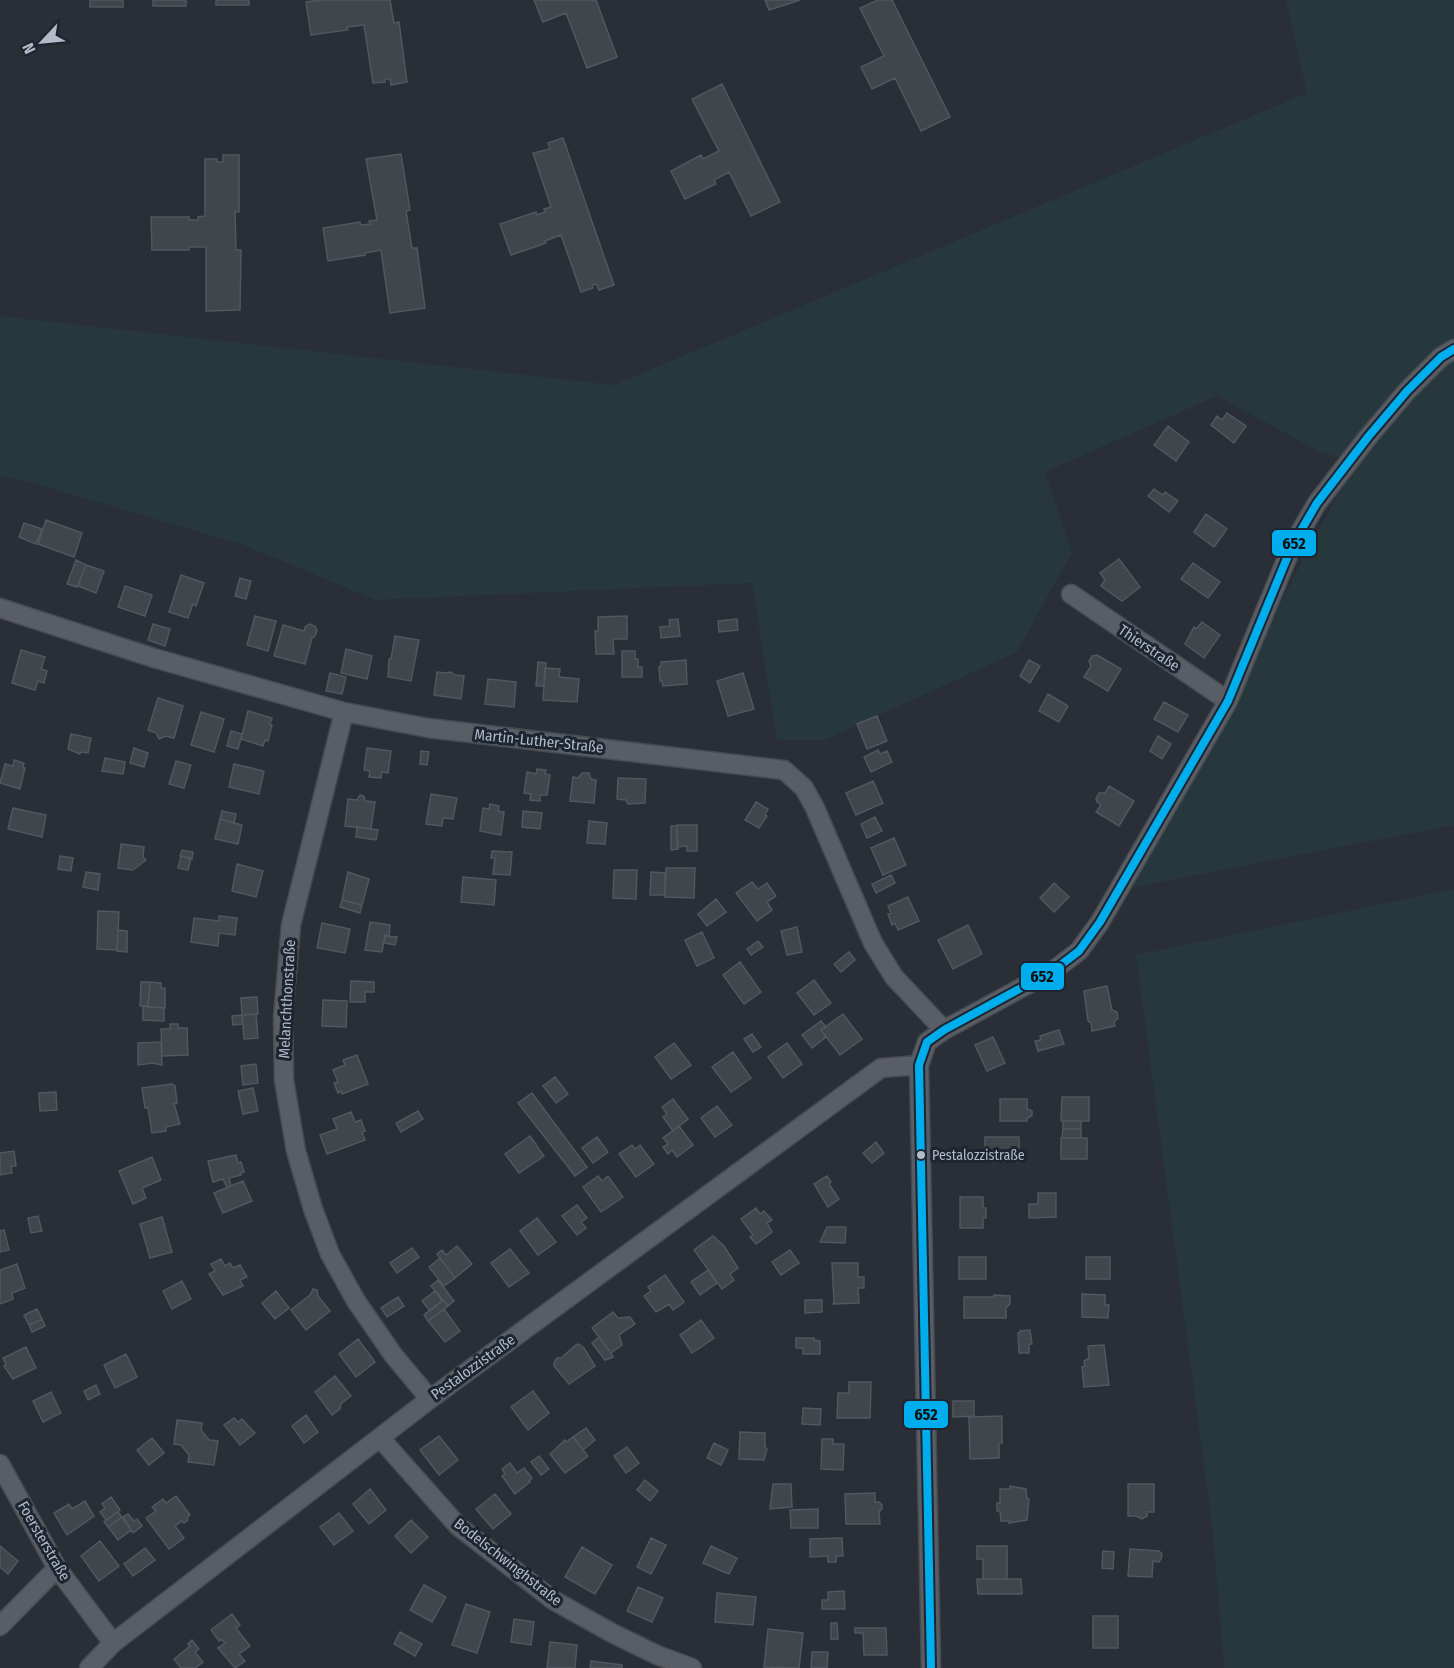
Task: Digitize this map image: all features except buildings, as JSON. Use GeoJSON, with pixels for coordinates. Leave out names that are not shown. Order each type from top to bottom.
{"type":"FeatureCollection","features":[{"type":"Feature","properties":{"kind":"street"},"geometry":{"type":"LineString","coordinates":[[931,1668],[919,1065],[927,1042],[944,1030],[1054,970],[1079,951],[1100,922],[1227,701],[1292,546],[1317,503],[1407,391],[1442,357],[1454,349]]}},
{"type":"Feature","properties":{"kind":"street","name":"Thierstraße"},"geometry":{"type":"LineString","coordinates":[[1071,594],[1227,701]]}},
{"type":"Feature","properties":{"kind":"street","name":"Martin-Luther-Straße"},"geometry":{"type":"LineString","coordinates":[[0,608],[154,658],[344,712],[428,728],[783,770],[804,788],[873,943],[894,977],[944,1030]]}},
{"type":"Feature","properties":{"kind":"street","name":"Melanchthonstraße"},"geometry":{"type":"LineString","coordinates":[[344,712],[291,925],[283,1017],[284,1080],[296,1151],[313,1209],[330,1254],[356,1301],[394,1356],[430,1399]]}},
{"type":"Feature","properties":{"kind":"street","name":"Pestalozzistraße"},"geometry":{"type":"LineString","coordinates":[[89,1668],[113,1643],[430,1399],[881,1068],[919,1065]]}},
{"type":"Feature","properties":{"kind":"street","name":"Bodelschwinghstraße"},"geometry":{"type":"LineString","coordinates":[[380,1438],[458,1526],[553,1600],[621,1637],[692,1668]]}},
{"type":"Feature","properties":{"kind":"street","name":"Foersterstraße"},"geometry":{"type":"LineString","coordinates":[[0,1464],[57,1568],[113,1643]]}},
{"type":"Feature","properties":{"kind":"street"},"geometry":{"type":"LineString","coordinates":[[0,1626],[57,1568]]}},
{"type":"Feature","properties":{"kind":"shaded area"},"geometry":{"type":"Polygon","coordinates":[[[1286,0],[1454,0],[1454,825],[1119,890],[1228,701],[1355,462],[1318,451],[1217,396],[1045,472],[1072,552],[1017,652],[825,740],[777,740],[752,583],[376,600],[244,545],[22,480],[0,476],[0,316],[614,385],[1307,93],[1286,0]]]}},
{"type":"Feature","properties":{"kind":"shaded area"},"geometry":{"type":"Polygon","coordinates":[[[1454,889],[1454,1668],[1224,1668],[1213,1533],[1136,955],[1454,889]]]}},
{"type":"Feature","properties":{"kind":"transit line","name":"652"},"geometry":{"type":"LineString","coordinates":[[931,1668],[919,1065],[927,1042],[944,1030],[1054,970],[1079,951],[1100,922],[1228,701],[1292,546],[1317,503],[1407,391],[1441,357],[1454,349]]}},
{"type":"Feature","properties":{"kind":"place","name":"Pestalozzistraße"},"geometry":{"type":"Point","coordinates":[921,1155]}}]}
